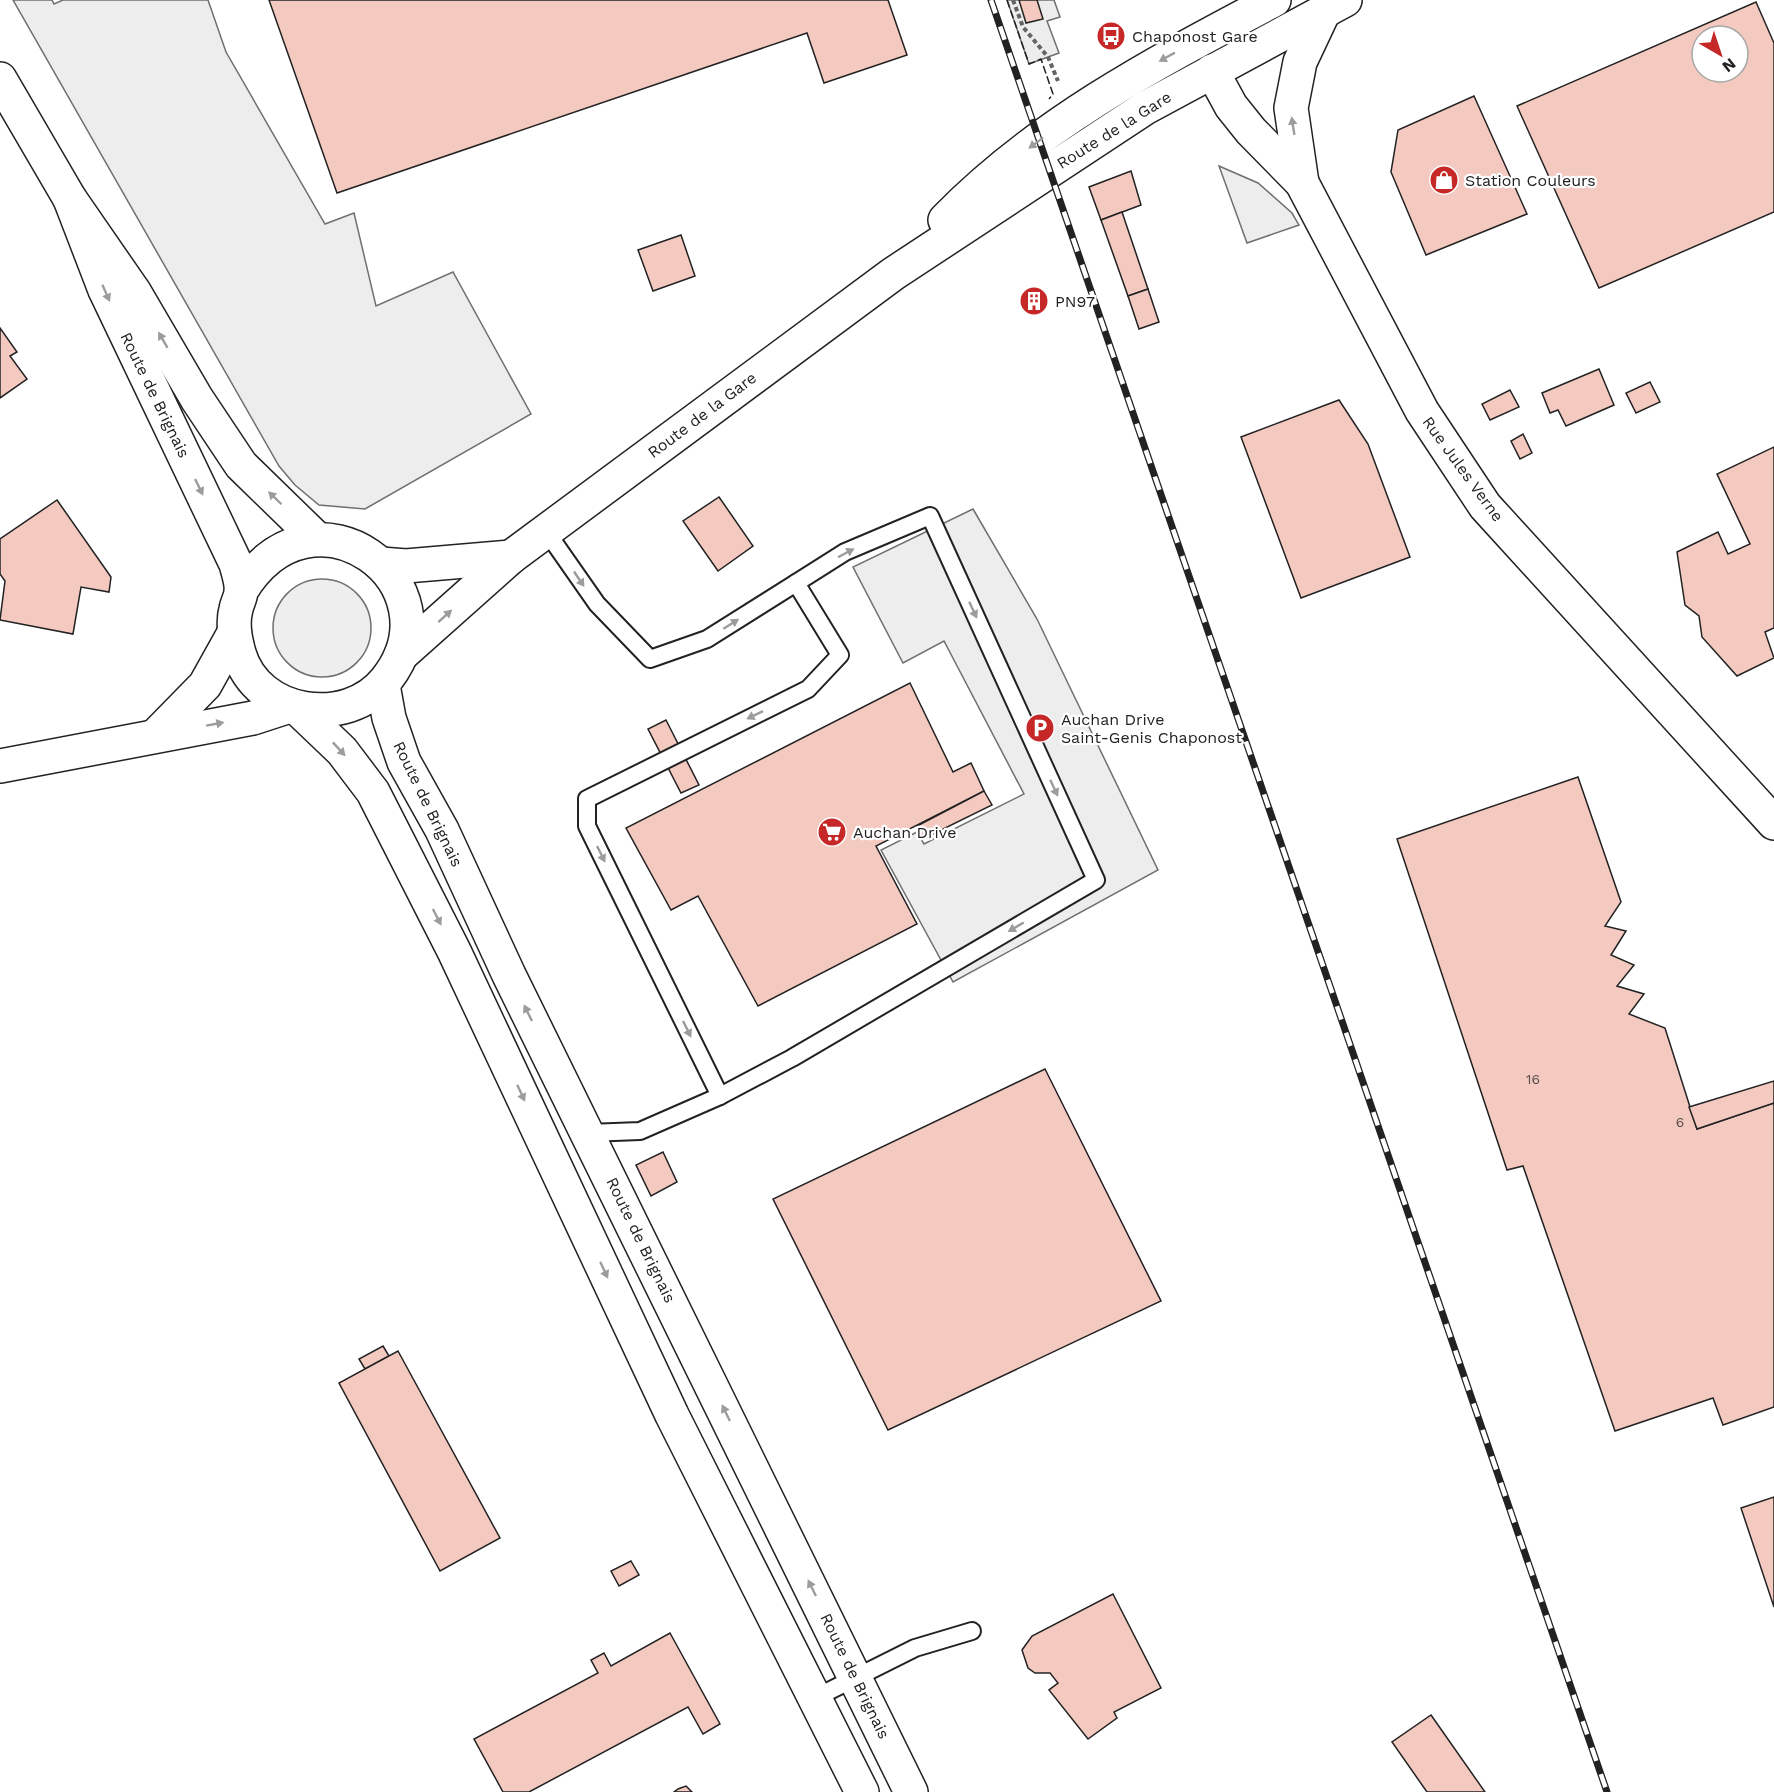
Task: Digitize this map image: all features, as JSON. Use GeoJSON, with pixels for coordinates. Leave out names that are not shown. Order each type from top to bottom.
{"type":"FeatureCollection","features":[{"type":"Feature","properties":{"kind":"main road","name":"Route de la Gare"},"geometry":{"type":"LineString","coordinates":[[892,274],[990,178],[1072,115],[1132,77],[1274,0]]}},
{"type":"Feature","properties":{"kind":"main road","name":"Route de la Gare"},"geometry":{"type":"LineString","coordinates":[[401,655],[511,557],[892,274],[1093,141],[1212,71],[1335,6]]}},
{"type":"Feature","properties":{"kind":"main road"},"geometry":{"type":"LineString","coordinates":[[1302,183],[1290,108],[1300,62],[1335,6]]}},
{"type":"Feature","properties":{"kind":"main road","name":"Rue Jules Verne"},"geometry":{"type":"LineString","coordinates":[[1212,71],[1231,106],[1251,131],[1302,183],[1422,411],[1485,506],[1774,823]]}},
{"type":"Feature","properties":{"kind":"main road","name":"Route de Brignais"},"geometry":{"type":"LineString","coordinates":[[0,79],[70,199],[135,294],[197,399],[241,465],[318,539]]}},
{"type":"Feature","properties":{"kind":"main road","name":"Route de Brignais"},"geometry":{"type":"LineString","coordinates":[[70,199],[105,290],[236,564],[241,591]]}},
{"type":"Feature","properties":{"kind":"main road"},"geometry":{"type":"LineString","coordinates":[[0,766],[157,734],[253,718],[294,707],[320,711],[343,708],[364,699],[383,685],[401,655],[406,635],[404,606],[394,579],[381,564],[352,546],[318,539],[294,543],[272,554],[254,570],[241,591],[235,611],[234,633],[240,656],[252,677],[268,694],[294,707],[342,751],[373,792],[454,951],[672,1415],[862,1792]]}},
{"type":"Feature","properties":{"kind":"main road"},"geometry":{"type":"LineString","coordinates":[[381,564],[406,566],[511,557]]}},
{"type":"Feature","properties":{"kind":"main road"},"geometry":{"type":"LineString","coordinates":[[157,734],[205,685],[234,633]]}},
{"type":"Feature","properties":{"kind":"main road","name":"Route de Brignais"},"geometry":{"type":"LineString","coordinates":[[383,685],[389,718],[404,762],[442,830],[509,975],[857,1678],[911,1792]]}},
{"type":"Feature","properties":{"kind":"lane"},"geometry":{"type":"LineString","coordinates":[[546,531],[597,604],[650,659],[707,639],[845,552],[930,516],[1096,880],[792,1059],[720,1096],[640,1131],[588,1133]]}},
{"type":"Feature","properties":{"kind":"lane"},"geometry":{"type":"LineString","coordinates":[[720,1096],[588,826],[587,799],[808,689],[840,655],[796,584]]}},
{"type":"Feature","properties":{"kind":"lane"},"geometry":{"type":"LineString","coordinates":[[815,1698],[915,1648],[972,1631]]}},
{"type":"Feature","properties":{"kind":"path"},"geometry":{"type":"LineString","coordinates":[[1013,0],[1023,27],[1048,57],[1072,115]]}},
{"type":"Feature","properties":{"kind":"shaded area"},"geometry":{"type":"Polygon","coordinates":[[[13,0],[52,0],[54,4],[63,0],[208,0],[226,52],[325,224],[354,213],[376,306],[453,272],[531,414],[365,509],[319,505],[295,485],[279,466],[13,0]]]}},
{"type":"Feature","properties":{"kind":"shaded area"},"geometry":{"type":"Polygon","coordinates":[[[1007,0],[1054,0],[1060,17],[1047,21],[1059,53],[1029,64],[1007,0]]]}},
{"type":"Feature","properties":{"kind":"shaded area"},"geometry":{"type":"Polygon","coordinates":[[[1219,166],[1258,183],[1292,213],[1299,225],[1247,243],[1219,166]]]}},
{"type":"Feature","properties":{"kind":"shaded area","name":"Auchan Drive Saint-Genis Chaponost"},"geometry":{"type":"Polygon","coordinates":[[[973,509],[1037,619],[1158,870],[953,982],[881,850],[917,832],[924,844],[1024,794],[944,641],[903,663],[853,567],[973,509]]]}},
{"type":"Feature","properties":{"kind":"shaded area"},"geometry":{"type":"Polygon","coordinates":[[[322,579],[341,583],[357,593],[367,609],[371,628],[367,647],[357,663],[341,673],[322,677],[303,673],[287,663],[277,647],[273,628],[277,609],[287,593],[303,583],[322,579]]]}},
{"type":"Feature","properties":{"kind":"building"},"geometry":{"type":"Polygon","coordinates":[[[269,0],[888,0],[907,55],[824,83],[807,33],[337,193],[269,0]]]}},
{"type":"Feature","properties":{"kind":"building"},"geometry":{"type":"Polygon","coordinates":[[[1019,0],[1037,0],[1043,19],[1026,23],[1019,0]]]}},
{"type":"Feature","properties":{"kind":"building"},"geometry":{"type":"Polygon","coordinates":[[[1756,2],[1774,43],[1774,212],[1599,288],[1517,106],[1690,31],[1690,84],[1750,84],[1750,24],[1705,24],[1756,2]]]}},
{"type":"Feature","properties":{"kind":"building"},"geometry":{"type":"Polygon","coordinates":[[[1474,96],[1527,214],[1426,255],[1391,172],[1398,130],[1474,96]]]}},
{"type":"Feature","properties":{"kind":"building"},"geometry":{"type":"Polygon","coordinates":[[[1131,171],[1141,205],[1101,220],[1089,187],[1131,171]]]}},
{"type":"Feature","properties":{"kind":"building"},"geometry":{"type":"Polygon","coordinates":[[[1122,212],[1148,289],[1128,296],[1101,220],[1122,212]]]}},
{"type":"Feature","properties":{"kind":"building"},"geometry":{"type":"Polygon","coordinates":[[[681,235],[695,276],[653,291],[638,250],[681,235]]]}},
{"type":"Feature","properties":{"kind":"building"},"geometry":{"type":"Polygon","coordinates":[[[1148,289],[1159,322],[1139,329],[1128,296],[1148,289]]]}},
{"type":"Feature","properties":{"kind":"building","name":"PN97"},"geometry":{"type":"Polygon","coordinates":[[[1038,295],[1041,304],[1030,308],[1027,298],[1038,295]]]}},
{"type":"Feature","properties":{"kind":"building"},"geometry":{"type":"Polygon","coordinates":[[[0,328],[17,352],[10,356],[27,379],[0,398],[0,328]]]}},
{"type":"Feature","properties":{"kind":"building"},"geometry":{"type":"Polygon","coordinates":[[[1599,369],[1614,405],[1566,426],[1558,410],[1550,413],[1542,393],[1599,369]]]}},
{"type":"Feature","properties":{"kind":"building"},"geometry":{"type":"Polygon","coordinates":[[[1650,382],[1660,402],[1636,413],[1626,393],[1650,382]]]}},
{"type":"Feature","properties":{"kind":"building"},"geometry":{"type":"Polygon","coordinates":[[[1510,390],[1519,407],[1490,420],[1482,404],[1510,390]]]}},
{"type":"Feature","properties":{"kind":"building"},"geometry":{"type":"Polygon","coordinates":[[[1339,400],[1368,444],[1410,557],[1301,598],[1241,437],[1339,400]]]}},
{"type":"Feature","properties":{"kind":"building"},"geometry":{"type":"Polygon","coordinates":[[[1523,434],[1532,453],[1520,459],[1511,441],[1523,434]]]}},
{"type":"Feature","properties":{"kind":"building"},"geometry":{"type":"Polygon","coordinates":[[[1774,447],[1774,628],[1765,632],[1774,658],[1737,676],[1702,637],[1699,616],[1685,605],[1677,552],[1718,532],[1728,554],[1750,544],[1717,474],[1774,447]]]}},
{"type":"Feature","properties":{"kind":"building"},"geometry":{"type":"Polygon","coordinates":[[[719,497],[753,546],[718,571],[683,521],[719,497]]]}},
{"type":"Feature","properties":{"kind":"building"},"geometry":{"type":"Polygon","coordinates":[[[57,500],[111,577],[109,592],[81,587],[73,634],[0,620],[5,581],[0,574],[0,539],[57,500]]]}},
{"type":"Feature","properties":{"kind":"building"},"geometry":{"type":"Polygon","coordinates":[[[910,683],[953,772],[971,763],[984,791],[876,846],[917,924],[758,1006],[698,896],[671,910],[626,828],[910,683]]]}},
{"type":"Feature","properties":{"kind":"building"},"geometry":{"type":"Polygon","coordinates":[[[666,720],[699,785],[681,793],[648,729],[666,720]]]}},
{"type":"Feature","properties":{"kind":"building"},"geometry":{"type":"Polygon","coordinates":[[[1578,777],[1621,902],[1605,926],[1626,931],[1611,955],[1634,965],[1617,986],[1644,994],[1629,1014],[1665,1028],[1697,1129],[1774,1103],[1774,1407],[1723,1425],[1713,1398],[1615,1431],[1523,1166],[1507,1170],[1397,839],[1578,777]]]}},
{"type":"Feature","properties":{"kind":"building"},"geometry":{"type":"Polygon","coordinates":[[[984,791],[992,805],[923,839],[917,826],[984,791]]]}},
{"type":"Feature","properties":{"kind":"building"},"geometry":{"type":"Polygon","coordinates":[[[1045,1069],[1161,1301],[888,1430],[773,1199],[1045,1069]]]}},
{"type":"Feature","properties":{"kind":"building"},"geometry":{"type":"Polygon","coordinates":[[[1774,1081],[1774,1103],[1697,1129],[1689,1107],[1774,1081]]]}},
{"type":"Feature","properties":{"kind":"building"},"geometry":{"type":"Polygon","coordinates":[[[663,1152],[677,1182],[651,1196],[636,1165],[663,1152]]]}},
{"type":"Feature","properties":{"kind":"building"},"geometry":{"type":"Polygon","coordinates":[[[383,1346],[389,1356],[365,1369],[359,1359],[383,1346]]]}},
{"type":"Feature","properties":{"kind":"building"},"geometry":{"type":"Polygon","coordinates":[[[398,1351],[500,1538],[440,1571],[339,1383],[398,1351]]]}},
{"type":"Feature","properties":{"kind":"building"},"geometry":{"type":"Polygon","coordinates":[[[1774,1497],[1774,1607],[1741,1508],[1774,1497]]]}},
{"type":"Feature","properties":{"kind":"building"},"geometry":{"type":"Polygon","coordinates":[[[631,1561],[639,1575],[619,1586],[611,1571],[631,1561]]]}},
{"type":"Feature","properties":{"kind":"building"},"geometry":{"type":"Polygon","coordinates":[[[1113,1594],[1161,1688],[1114,1712],[1117,1718],[1088,1739],[1049,1690],[1058,1683],[1050,1673],[1035,1673],[1028,1668],[1022,1650],[1032,1636],[1113,1594]]]}},
{"type":"Feature","properties":{"kind":"building"},"geometry":{"type":"Polygon","coordinates":[[[670,1633],[720,1724],[703,1734],[688,1707],[529,1792],[503,1792],[474,1739],[598,1673],[591,1660],[604,1653],[611,1666],[670,1633]]]}},
{"type":"Feature","properties":{"kind":"building"},"geometry":{"type":"Polygon","coordinates":[[[1431,1715],[1485,1792],[1427,1792],[1392,1742],[1431,1715]]]}},
{"type":"Feature","properties":{"kind":"building"},"geometry":{"type":"Polygon","coordinates":[[[686,1786],[692,1792],[674,1792],[678,1789],[686,1786]]]}},
{"type":"Feature","properties":{"kind":"railway"},"geometry":{"type":"LineString","coordinates":[[991,0],[1607,1792]]}},
{"type":"Feature","properties":{"kind":"fence"},"geometry":{"type":"LineString","coordinates":[[1007,0],[1029,64],[1041,59],[1053,94],[1049,99]]}},
{"type":"Feature","properties":{"kind":"place","name":"Chaponost Gare"},"geometry":{"type":"Point","coordinates":[1111,36]}},
{"type":"Feature","properties":{"kind":"place","name":"Station Couleurs"},"geometry":{"type":"Point","coordinates":[1444,180]}},
{"type":"Feature","properties":{"kind":"place","name":"PN97"},"geometry":{"type":"Point","coordinates":[1034,301]}},
{"type":"Feature","properties":{"kind":"place","name":"Auchan Drive Saint-Genis Chaponost"},"geometry":{"type":"Point","coordinates":[1040,728]}},
{"type":"Feature","properties":{"kind":"place","name":"Auchan Drive"},"geometry":{"type":"Point","coordinates":[832,832]}}]}
